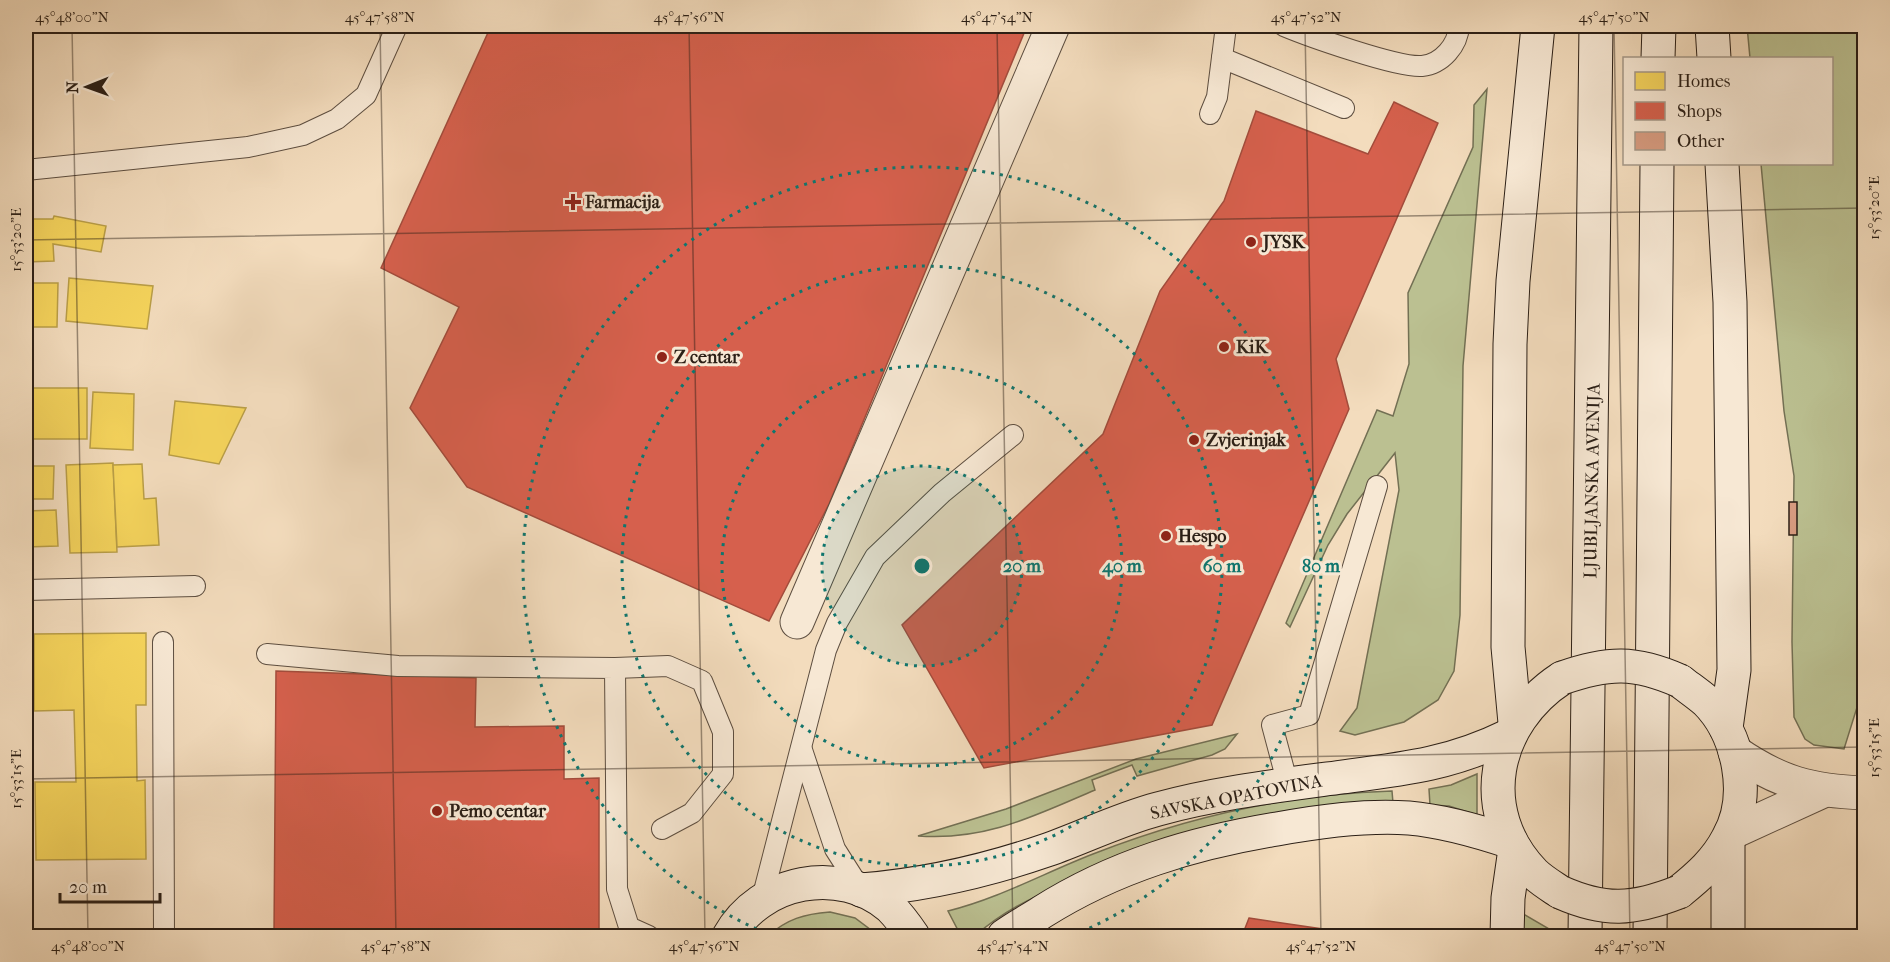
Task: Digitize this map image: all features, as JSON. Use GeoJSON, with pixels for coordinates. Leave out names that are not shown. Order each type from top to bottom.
{"type":"FeatureCollection","features":[{"type":"Feature","properties":{"kind":"main road"},"geometry":{"type":"LineString","coordinates":[[797,622],[1053,26]]}},
{"type":"Feature","properties":{"kind":"main road"},"geometry":{"type":"LineString","coordinates":[[1512,729],[1508,647],[1510,344],[1513,280],[1538,26]]}},
{"type":"Feature","properties":{"kind":"main road","name":"LJUBLJANSKA AVENIJA"},"geometry":{"type":"LineString","coordinates":[[1586,936],[1596,26]]}},
{"type":"Feature","properties":{"kind":"main road"},"geometry":{"type":"LineString","coordinates":[[1658,57],[1659,26]]}},
{"type":"Feature","properties":{"kind":"main road"},"geometry":{"type":"LineString","coordinates":[[1712,26],[1714,57]]}},
{"type":"Feature","properties":{"kind":"main road"},"geometry":{"type":"LineString","coordinates":[[1650,936],[1657,165]]}},
{"type":"Feature","properties":{"kind":"main road"},"geometry":{"type":"LineString","coordinates":[[1722,165],[1730,302],[1734,670],[1731,740],[1740,779],[1737,815],[1729,837],[1705,871],[1678,892],[1650,904],[1604,907],[1582,902],[1560,892],[1534,873],[1513,845],[1499,802],[1498,781],[1501,759],[1512,729],[1531,702],[1562,678],[1594,667],[1620,664],[1654,669],[1680,681],[1706,702],[1731,740],[1780,779],[1823,791],[1864,793]]}},
{"type":"Feature","properties":{"kind":"main road","name":"SAVSKA OPATOVINA"},"geometry":{"type":"LineString","coordinates":[[861,890],[907,886],[958,877],[1046,850],[1157,809],[1287,785],[1445,762],[1475,752],[1512,729]]}},
{"type":"Feature","properties":{"kind":"main road"},"geometry":{"type":"LineString","coordinates":[[1729,837],[1823,791]]}},
{"type":"Feature","properties":{"kind":"main road","name":"SAVSKA OPATOVINA"},"geometry":{"type":"LineString","coordinates":[[1020,933],[1073,892],[1130,865],[1213,840],[1331,820],[1377,818],[1440,822],[1473,829],[1513,845]]}},
{"type":"Feature","properties":{"kind":"main road"},"geometry":{"type":"LineString","coordinates":[[1728,936],[1729,837]]}},
{"type":"Feature","properties":{"kind":"main road"},"geometry":{"type":"LineString","coordinates":[[1507,936],[1513,845]]}},
{"type":"Feature","properties":{"kind":"main road"},"geometry":{"type":"LineString","coordinates":[[729,936],[737,922],[762,899],[794,885],[827,882],[861,890],[890,907],[913,936]]}},
{"type":"Feature","properties":{"kind":"lane"},"geometry":{"type":"LineString","coordinates":[[26,170],[248,147],[303,135],[337,119],[366,95],[398,26]]}},
{"type":"Feature","properties":{"kind":"lane"},"geometry":{"type":"LineString","coordinates":[[1210,114],[1217,97],[1226,26]]}},
{"type":"Feature","properties":{"kind":"lane"},"geometry":{"type":"LineString","coordinates":[[1284,26],[1401,65],[1424,66],[1445,55],[1455,42],[1459,26]]}},
{"type":"Feature","properties":{"kind":"lane"},"geometry":{"type":"LineString","coordinates":[[1222,58],[1344,108]]}},
{"type":"Feature","properties":{"kind":"lane"},"geometry":{"type":"LineString","coordinates":[[762,899],[802,750],[825,650],[837,623],[875,556],[942,493],[1013,435]]}},
{"type":"Feature","properties":{"kind":"lane"},"geometry":{"type":"LineString","coordinates":[[1287,785],[1272,726],[1309,715],[1377,486]]}},
{"type":"Feature","properties":{"kind":"lane"},"geometry":{"type":"LineString","coordinates":[[26,590],[195,586]]}},
{"type":"Feature","properties":{"kind":"lane"},"geometry":{"type":"LineString","coordinates":[[163,642],[164,936]]}},
{"type":"Feature","properties":{"kind":"lane"},"geometry":{"type":"LineString","coordinates":[[267,654],[398,666],[615,668],[668,666],[702,681],[723,732],[723,774],[692,813],[662,829]]}},
{"type":"Feature","properties":{"kind":"lane"},"geometry":{"type":"LineString","coordinates":[[615,668],[617,889],[629,927],[650,936]]}},
{"type":"Feature","properties":{"kind":"lane"},"geometry":{"type":"LineString","coordinates":[[802,750],[835,849],[861,890]]}},
{"type":"Feature","properties":{"kind":"green space"},"geometry":{"type":"Polygon","coordinates":[[[1747,26],[1864,26],[1864,685],[1844,749],[1814,745],[1805,739],[1794,717],[1792,642],[1794,476],[1784,411],[1761,165],[1833,165],[1833,57],[1750,57],[1747,26]]]}},
{"type":"Feature","properties":{"kind":"green space"},"geometry":{"type":"Polygon","coordinates":[[[1487,89],[1463,366],[1460,615],[1454,671],[1438,700],[1404,722],[1355,735],[1340,731],[1357,708],[1399,490],[1395,453],[1347,514],[1328,545],[1290,627],[1286,623],[1377,410],[1393,416],[1409,364],[1408,293],[1473,147],[1474,105],[1487,89]]]}},
{"type":"Feature","properties":{"kind":"green space"},"geometry":{"type":"Polygon","coordinates":[[[1237,734],[1225,749],[1212,755],[1137,776],[1132,765],[1092,780],[1095,790],[1009,825],[966,835],[918,836],[1006,809],[1136,759],[1237,734]]]}},
{"type":"Feature","properties":{"kind":"green space"},"geometry":{"type":"Polygon","coordinates":[[[1477,774],[1477,815],[1449,806],[1430,805],[1429,789],[1451,785],[1477,774]]]}},
{"type":"Feature","properties":{"kind":"green space"},"geometry":{"type":"Polygon","coordinates":[[[1392,791],[1393,803],[1142,862],[1053,889],[1026,901],[975,936],[961,936],[948,911],[1004,892],[1075,861],[1129,841],[1203,818],[1277,802],[1392,791]]]}},
{"type":"Feature","properties":{"kind":"green space"},"geometry":{"type":"Polygon","coordinates":[[[830,912],[855,918],[879,936],[768,936],[796,918],[830,912]]]}},
{"type":"Feature","properties":{"kind":"green space"},"geometry":{"type":"Polygon","coordinates":[[[1520,912],[1551,930],[1557,936],[1520,936],[1520,912]]]}},
{"type":"Feature","properties":{"kind":"building: Homes"},"geometry":{"type":"Polygon","coordinates":[[[54,216],[106,226],[101,252],[53,244],[54,261],[26,262],[26,219],[53,219],[54,216]]]}},
{"type":"Feature","properties":{"kind":"building: Homes"},"geometry":{"type":"Polygon","coordinates":[[[69,278],[153,286],[147,329],[66,321],[69,278]]]}},
{"type":"Feature","properties":{"kind":"building: Homes"},"geometry":{"type":"Polygon","coordinates":[[[26,283],[58,283],[57,327],[26,327],[26,283]]]}},
{"type":"Feature","properties":{"kind":"building: Homes"},"geometry":{"type":"Polygon","coordinates":[[[26,388],[87,388],[87,439],[26,439],[26,388]]]}},
{"type":"Feature","properties":{"kind":"building: Homes"},"geometry":{"type":"Polygon","coordinates":[[[93,392],[134,394],[133,450],[90,448],[93,392]]]}},
{"type":"Feature","properties":{"kind":"building: Homes"},"geometry":{"type":"Polygon","coordinates":[[[175,401],[246,408],[219,464],[169,455],[175,401]]]}},
{"type":"Feature","properties":{"kind":"building: Homes"},"geometry":{"type":"Polygon","coordinates":[[[113,463],[117,552],[70,553],[66,465],[113,463]]]}},
{"type":"Feature","properties":{"kind":"building: Homes"},"geometry":{"type":"Polygon","coordinates":[[[142,464],[144,499],[156,498],[159,545],[117,547],[113,465],[142,464]]]}},
{"type":"Feature","properties":{"kind":"building: Homes"},"geometry":{"type":"Polygon","coordinates":[[[30,466],[54,466],[53,499],[26,499],[26,471],[30,471],[30,466]]]}},
{"type":"Feature","properties":{"kind":"building: Homes"},"geometry":{"type":"Polygon","coordinates":[[[56,510],[58,546],[26,547],[26,511],[56,510]]]}},
{"type":"Feature","properties":{"kind":"building: Homes"},"geometry":{"type":"Polygon","coordinates":[[[146,633],[146,705],[136,705],[137,781],[145,780],[146,859],[36,860],[35,782],[76,782],[74,710],[34,711],[34,634],[146,633]]]}},
{"type":"Feature","properties":{"kind":"building: Homes"},"geometry":{"type":"Polygon","coordinates":[[[149,931],[149,936],[36,936],[36,933],[149,931]]]}},
{"type":"Feature","properties":{"kind":"building: Shops","name":"Z centar"},"geometry":{"type":"Polygon","coordinates":[[[491,26],[1027,26],[829,504],[769,621],[467,487],[410,408],[459,307],[381,268],[491,26]]]}},
{"type":"Feature","properties":{"kind":"building: Shops"},"geometry":{"type":"Polygon","coordinates":[[[1394,102],[1438,123],[1336,359],[1349,409],[1212,725],[984,768],[902,625],[1103,434],[1160,291],[1224,201],[1256,111],[1368,154],[1394,102]]]}},
{"type":"Feature","properties":{"kind":"building: Shops","name":"Pemo centar"},"geometry":{"type":"Polygon","coordinates":[[[276,671],[476,678],[475,727],[564,726],[564,779],[599,778],[599,936],[274,936],[276,671]]]}},
{"type":"Feature","properties":{"kind":"building: Shops"},"geometry":{"type":"Polygon","coordinates":[[[1249,918],[1336,931],[1335,936],[1242,936],[1249,918]]]}},
{"type":"Feature","properties":{"kind":"building: Other"},"geometry":{"type":"Polygon","coordinates":[[[1789,502],[1797,502],[1797,535],[1789,535],[1789,502]]]}},
{"type":"Feature","properties":{"kind":"place","name":"Farmacija"},"geometry":{"type":"Point","coordinates":[573,202]}},
{"type":"Feature","properties":{"kind":"place","name":"JYSK"},"geometry":{"type":"Point","coordinates":[1251,242]}},
{"type":"Feature","properties":{"kind":"place","name":"KiK"},"geometry":{"type":"Point","coordinates":[1224,347]}},
{"type":"Feature","properties":{"kind":"place","name":"Z centar"},"geometry":{"type":"Point","coordinates":[662,357]}},
{"type":"Feature","properties":{"kind":"place","name":"Zvjerinjak"},"geometry":{"type":"Point","coordinates":[1194,440]}},
{"type":"Feature","properties":{"kind":"place","name":"Hespo"},"geometry":{"type":"Point","coordinates":[1166,536]}},
{"type":"Feature","properties":{"kind":"place","name":"Pemo centar"},"geometry":{"type":"Point","coordinates":[437,811]}}]}
